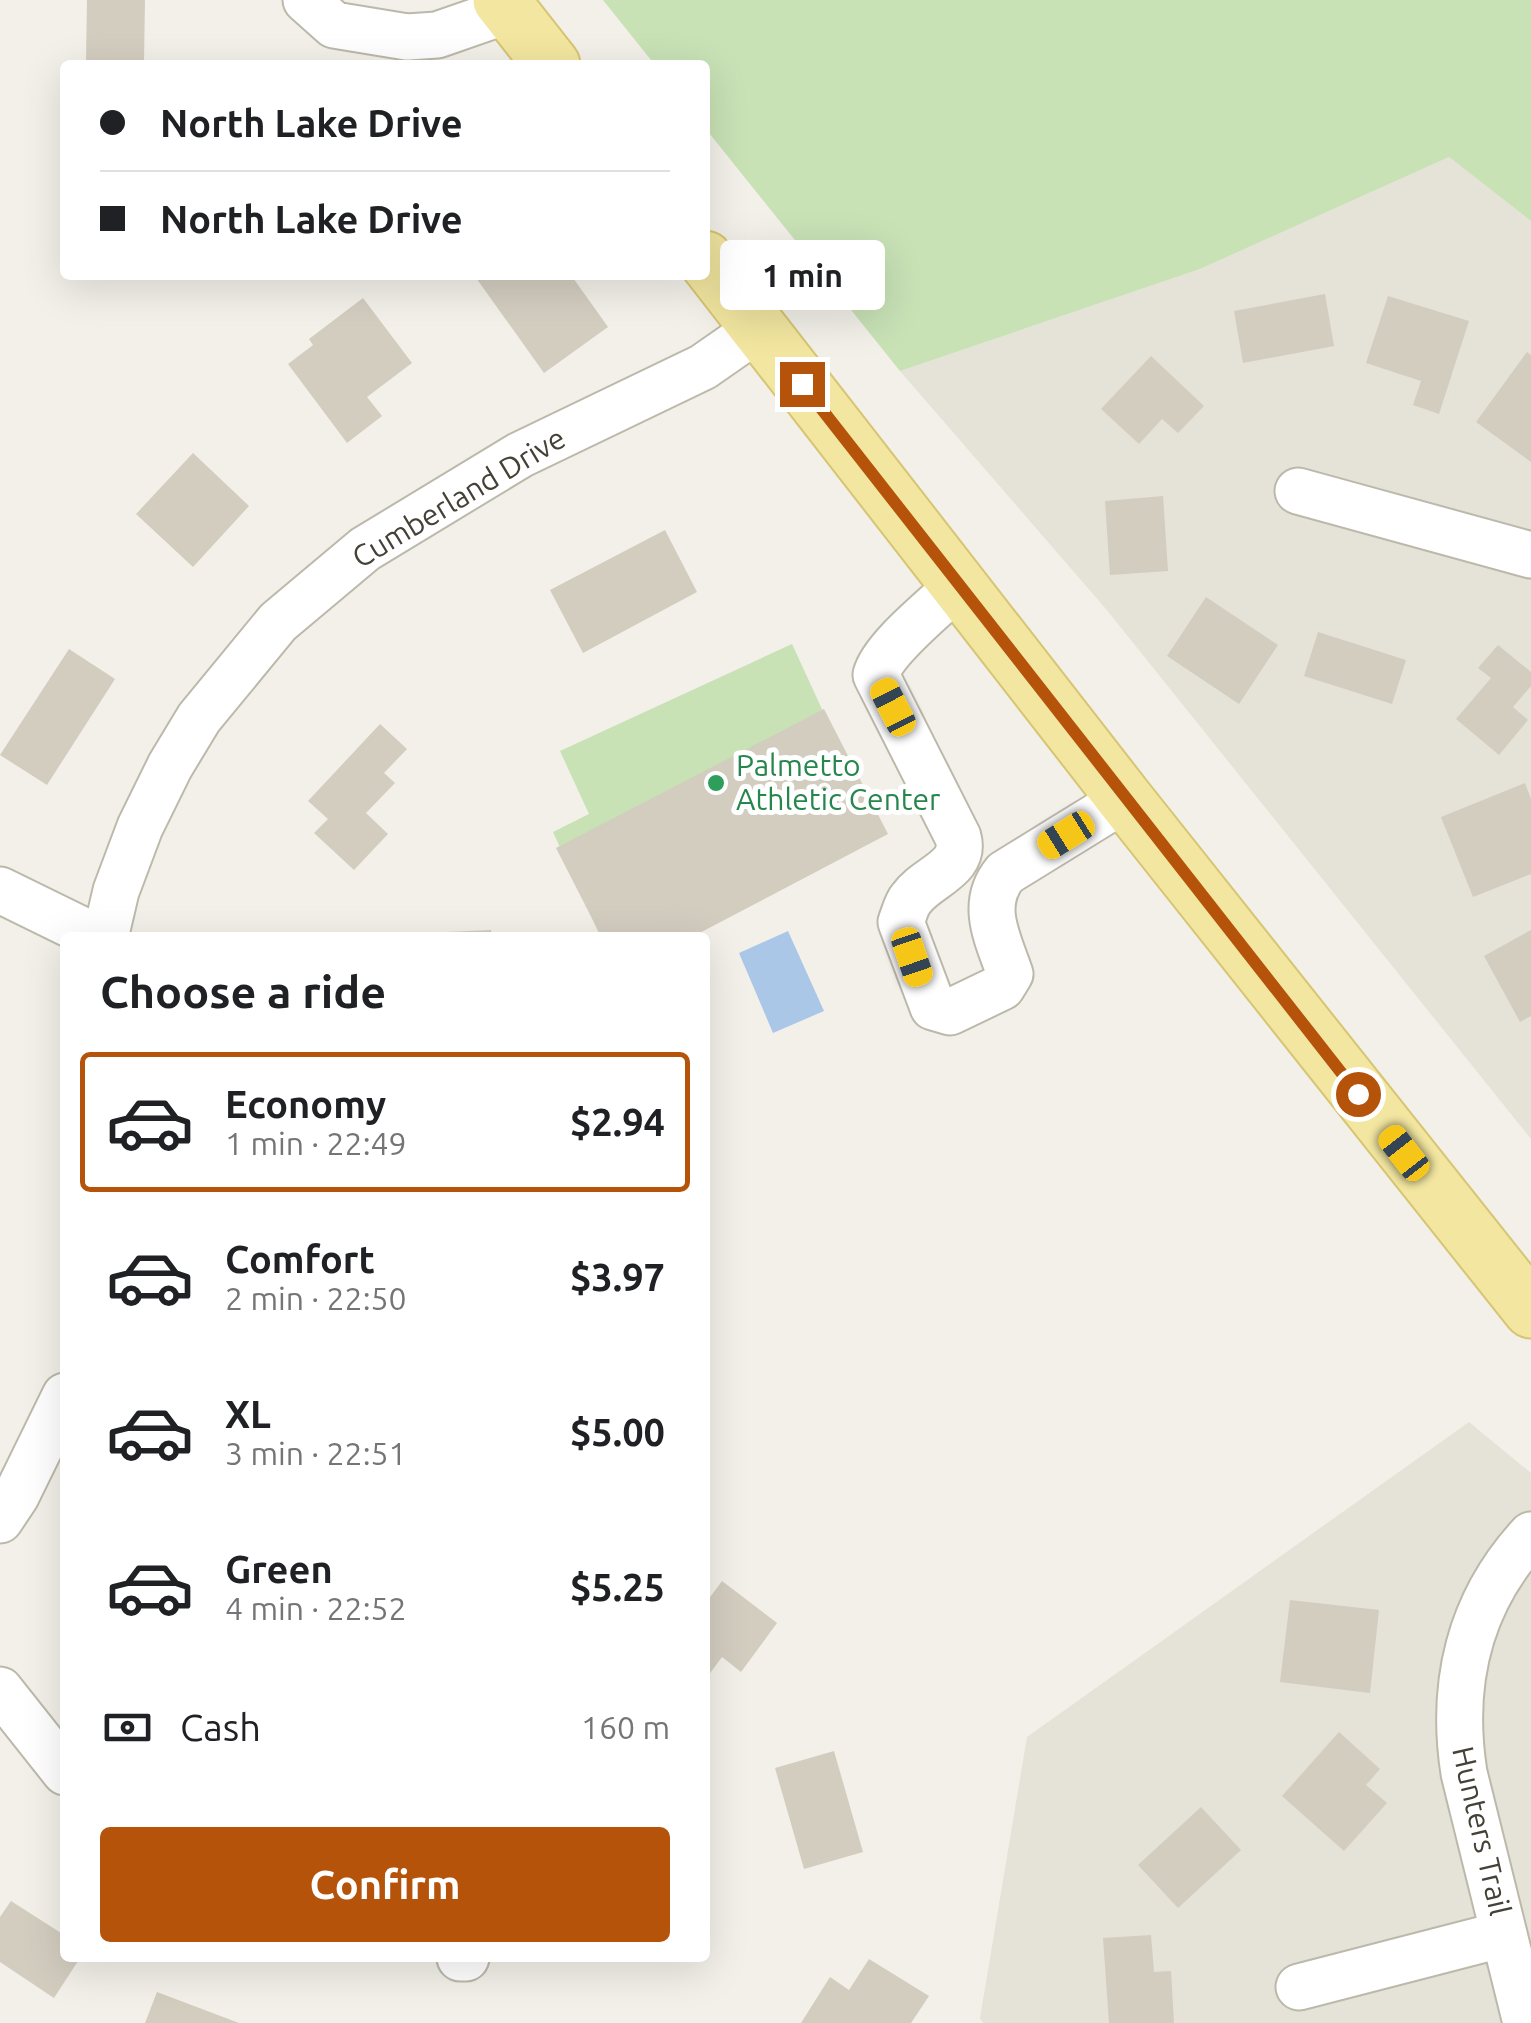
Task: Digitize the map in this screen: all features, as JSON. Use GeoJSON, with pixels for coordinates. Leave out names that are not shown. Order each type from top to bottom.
{"type":"FeatureCollection","features":[{"type":"Feature","properties":{"kind":"main road"},"geometry":{"type":"LineString","coordinates":[[505,5],[548,60]]}},
{"type":"Feature","properties":{"kind":"main road"},"geometry":{"type":"LineString","coordinates":[[710,265],[1125,799],[1531,1310]]}},
{"type":"Feature","properties":{"kind":"street"},"geometry":{"type":"LineString","coordinates":[[306,0],[334,25],[407,38],[437,35],[505,5]]}},
{"type":"Feature","properties":{"kind":"street","name":"Cumberland Drive"},"geometry":{"type":"LineString","coordinates":[[104,932],[128,859],[170,766],[199,718],[278,622],[365,549],[520,455],[703,367],[759,328]]}},
{"type":"Feature","properties":{"kind":"street"},"geometry":{"type":"LineString","coordinates":[[1298,491],[1531,556]]}},
{"type":"Feature","properties":{"kind":"street"},"geometry":{"type":"LineString","coordinates":[[960,584],[894,645],[879,663],[876,675],[962,849],[955,864],[924,884],[910,900],[901,922],[932,1007],[950,1012],[1002,987],[1010,974],[993,926],[990,902],[994,886],[1005,872],[1125,799]]}},
{"type":"Feature","properties":{"kind":"street"},"geometry":{"type":"LineString","coordinates":[[0,890],[89,932]]}},
{"type":"Feature","properties":{"kind":"street"},"geometry":{"type":"LineString","coordinates":[[0,1520],[60,1406]]}},
{"type":"Feature","properties":{"kind":"street","name":"Hunters Trail"},"geometry":{"type":"LineString","coordinates":[[1526,2023],[1464,1773],[1458,1700],[1462,1664],[1486,1596],[1531,1535]]}},
{"type":"Feature","properties":{"kind":"street"},"geometry":{"type":"LineString","coordinates":[[0,1690],[60,1766]]}},
{"type":"Feature","properties":{"kind":"street"},"geometry":{"type":"LineString","coordinates":[[1299,1987],[1504,1934]]}},
{"type":"Feature","properties":{"kind":"shaded area"},"geometry":{"type":"Polygon","coordinates":[[[1449,157],[1531,221],[1531,1139],[1106,609],[900,371],[1200,269],[1449,157]]]}},
{"type":"Feature","properties":{"kind":"shaded area"},"geometry":{"type":"Polygon","coordinates":[[[1469,1422],[1531,1473],[1531,2023],[983,2023],[980,2018],[1027,1737],[1469,1422]]]}},
{"type":"Feature","properties":{"kind":"green space"},"geometry":{"type":"Polygon","coordinates":[[[603,0],[1531,0],[1531,221],[1449,157],[1200,269],[900,371],[710,134],[710,60],[651,60],[603,0]]]}},
{"type":"Feature","properties":{"kind":"green space","name":"Palmetto Athletic Center"},"geometry":{"type":"Polygon","coordinates":[[[792,644],[880,835],[670,932],[598,932],[553,832],[589,814],[560,751],[792,644]]]}},
{"type":"Feature","properties":{"kind":"water"},"geometry":{"type":"Polygon","coordinates":[[[788,931],[824,1011],[773,1033],[739,953],[788,931]]]}},
{"type":"Feature","properties":{"kind":"building"},"geometry":{"type":"Polygon","coordinates":[[[87,0],[145,0],[144,60],[86,60],[87,0]]]}},
{"type":"Feature","properties":{"kind":"building"},"geometry":{"type":"Polygon","coordinates":[[[478,280],[575,280],[608,327],[544,373],[478,280]]]}},
{"type":"Feature","properties":{"kind":"building"},"geometry":{"type":"Polygon","coordinates":[[[1325,294],[1334,346],[1243,363],[1234,311],[1325,294]]]}},
{"type":"Feature","properties":{"kind":"building"},"geometry":{"type":"Polygon","coordinates":[[[1388,296],[1469,321],[1439,414],[1413,405],[1421,381],[1366,363],[1388,296]]]}},
{"type":"Feature","properties":{"kind":"building"},"geometry":{"type":"Polygon","coordinates":[[[363,298],[412,363],[367,397],[382,416],[347,443],[288,364],[313,345],[309,339],[363,298]]]}},
{"type":"Feature","properties":{"kind":"building"},"geometry":{"type":"Polygon","coordinates":[[[1527,352],[1531,355],[1531,462],[1476,422],[1527,352]]]}},
{"type":"Feature","properties":{"kind":"building"},"geometry":{"type":"Polygon","coordinates":[[[1151,356],[1204,406],[1178,433],[1162,419],[1139,444],[1101,409],[1151,356]]]}},
{"type":"Feature","properties":{"kind":"building"},"geometry":{"type":"Polygon","coordinates":[[[193,453],[249,506],[193,567],[136,514],[193,453]]]}},
{"type":"Feature","properties":{"kind":"building"},"geometry":{"type":"Polygon","coordinates":[[[1163,496],[1168,571],[1110,575],[1105,501],[1163,496]]]}},
{"type":"Feature","properties":{"kind":"building"},"geometry":{"type":"Polygon","coordinates":[[[665,530],[697,592],[583,653],[550,590],[665,530]]]}},
{"type":"Feature","properties":{"kind":"building"},"geometry":{"type":"Polygon","coordinates":[[[1206,597],[1278,645],[1239,704],[1167,656],[1206,597]]]}},
{"type":"Feature","properties":{"kind":"building"},"geometry":{"type":"Polygon","coordinates":[[[1318,632],[1406,660],[1392,704],[1304,676],[1318,632]]]}},
{"type":"Feature","properties":{"kind":"building"},"geometry":{"type":"Polygon","coordinates":[[[1498,645],[1531,672],[1531,686],[1513,707],[1528,720],[1499,755],[1456,719],[1491,678],[1478,668],[1498,645]]]}},
{"type":"Feature","properties":{"kind":"building"},"geometry":{"type":"Polygon","coordinates":[[[69,649],[115,679],[47,785],[0,755],[69,649]]]}},
{"type":"Feature","properties":{"kind":"building","name":"Palmetto Athletic Center"},"geometry":{"type":"Polygon","coordinates":[[[824,709],[888,834],[701,932],[599,932],[556,848],[824,709]]]}},
{"type":"Feature","properties":{"kind":"building"},"geometry":{"type":"Polygon","coordinates":[[[380,724],[407,749],[384,773],[395,783],[366,813],[388,834],[354,870],[314,833],[328,819],[308,801],[380,724]]]}},
{"type":"Feature","properties":{"kind":"building"},"geometry":{"type":"Polygon","coordinates":[[[1525,783],[1531,799],[1531,874],[1473,897],[1441,817],[1525,783]]]}},
{"type":"Feature","properties":{"kind":"building"},"geometry":{"type":"Polygon","coordinates":[[[1531,930],[1531,1016],[1520,1022],[1484,956],[1531,930]]]}},
{"type":"Feature","properties":{"kind":"building"},"geometry":{"type":"Polygon","coordinates":[[[722,1581],[777,1623],[741,1672],[722,1657],[710,1673],[710,1597],[722,1581]]]}},
{"type":"Feature","properties":{"kind":"building"},"geometry":{"type":"Polygon","coordinates":[[[1290,1600],[1379,1610],[1370,1693],[1280,1682],[1290,1600]]]}},
{"type":"Feature","properties":{"kind":"building"},"geometry":{"type":"Polygon","coordinates":[[[1339,1732],[1380,1769],[1366,1785],[1387,1803],[1344,1851],[1282,1796],[1339,1732]]]}},
{"type":"Feature","properties":{"kind":"building"},"geometry":{"type":"Polygon","coordinates":[[[834,1751],[863,1852],[804,1869],[775,1768],[834,1751]]]}},
{"type":"Feature","properties":{"kind":"building"},"geometry":{"type":"Polygon","coordinates":[[[1201,1807],[1241,1850],[1178,1908],[1138,1865],[1201,1807]]]}},
{"type":"Feature","properties":{"kind":"building"},"geometry":{"type":"Polygon","coordinates":[[[11,1901],[60,1932],[60,1962],[77,1962],[54,1998],[0,1962],[0,1917],[11,1901]]]}},
{"type":"Feature","properties":{"kind":"building"},"geometry":{"type":"Polygon","coordinates":[[[1151,1935],[1154,1972],[1171,1971],[1174,2023],[1109,2023],[1103,1938],[1151,1935]]]}},
{"type":"Feature","properties":{"kind":"building"},"geometry":{"type":"Polygon","coordinates":[[[869,1959],[929,1996],[911,2023],[801,2023],[830,1977],[849,1990],[869,1959]]]}},
{"type":"Feature","properties":{"kind":"building"},"geometry":{"type":"Polygon","coordinates":[[[157,1992],[239,2023],[145,2023],[157,1992]]]}},
{"type":"Feature","properties":{"kind":"place","name":"Palmetto Athletic Center"},"geometry":{"type":"Point","coordinates":[716,783]}},
{"type":"Feature","properties":{"kind":"route"},"geometry":{"type":"LineString","coordinates":[[802,384],[1358,1094]]}}]}
